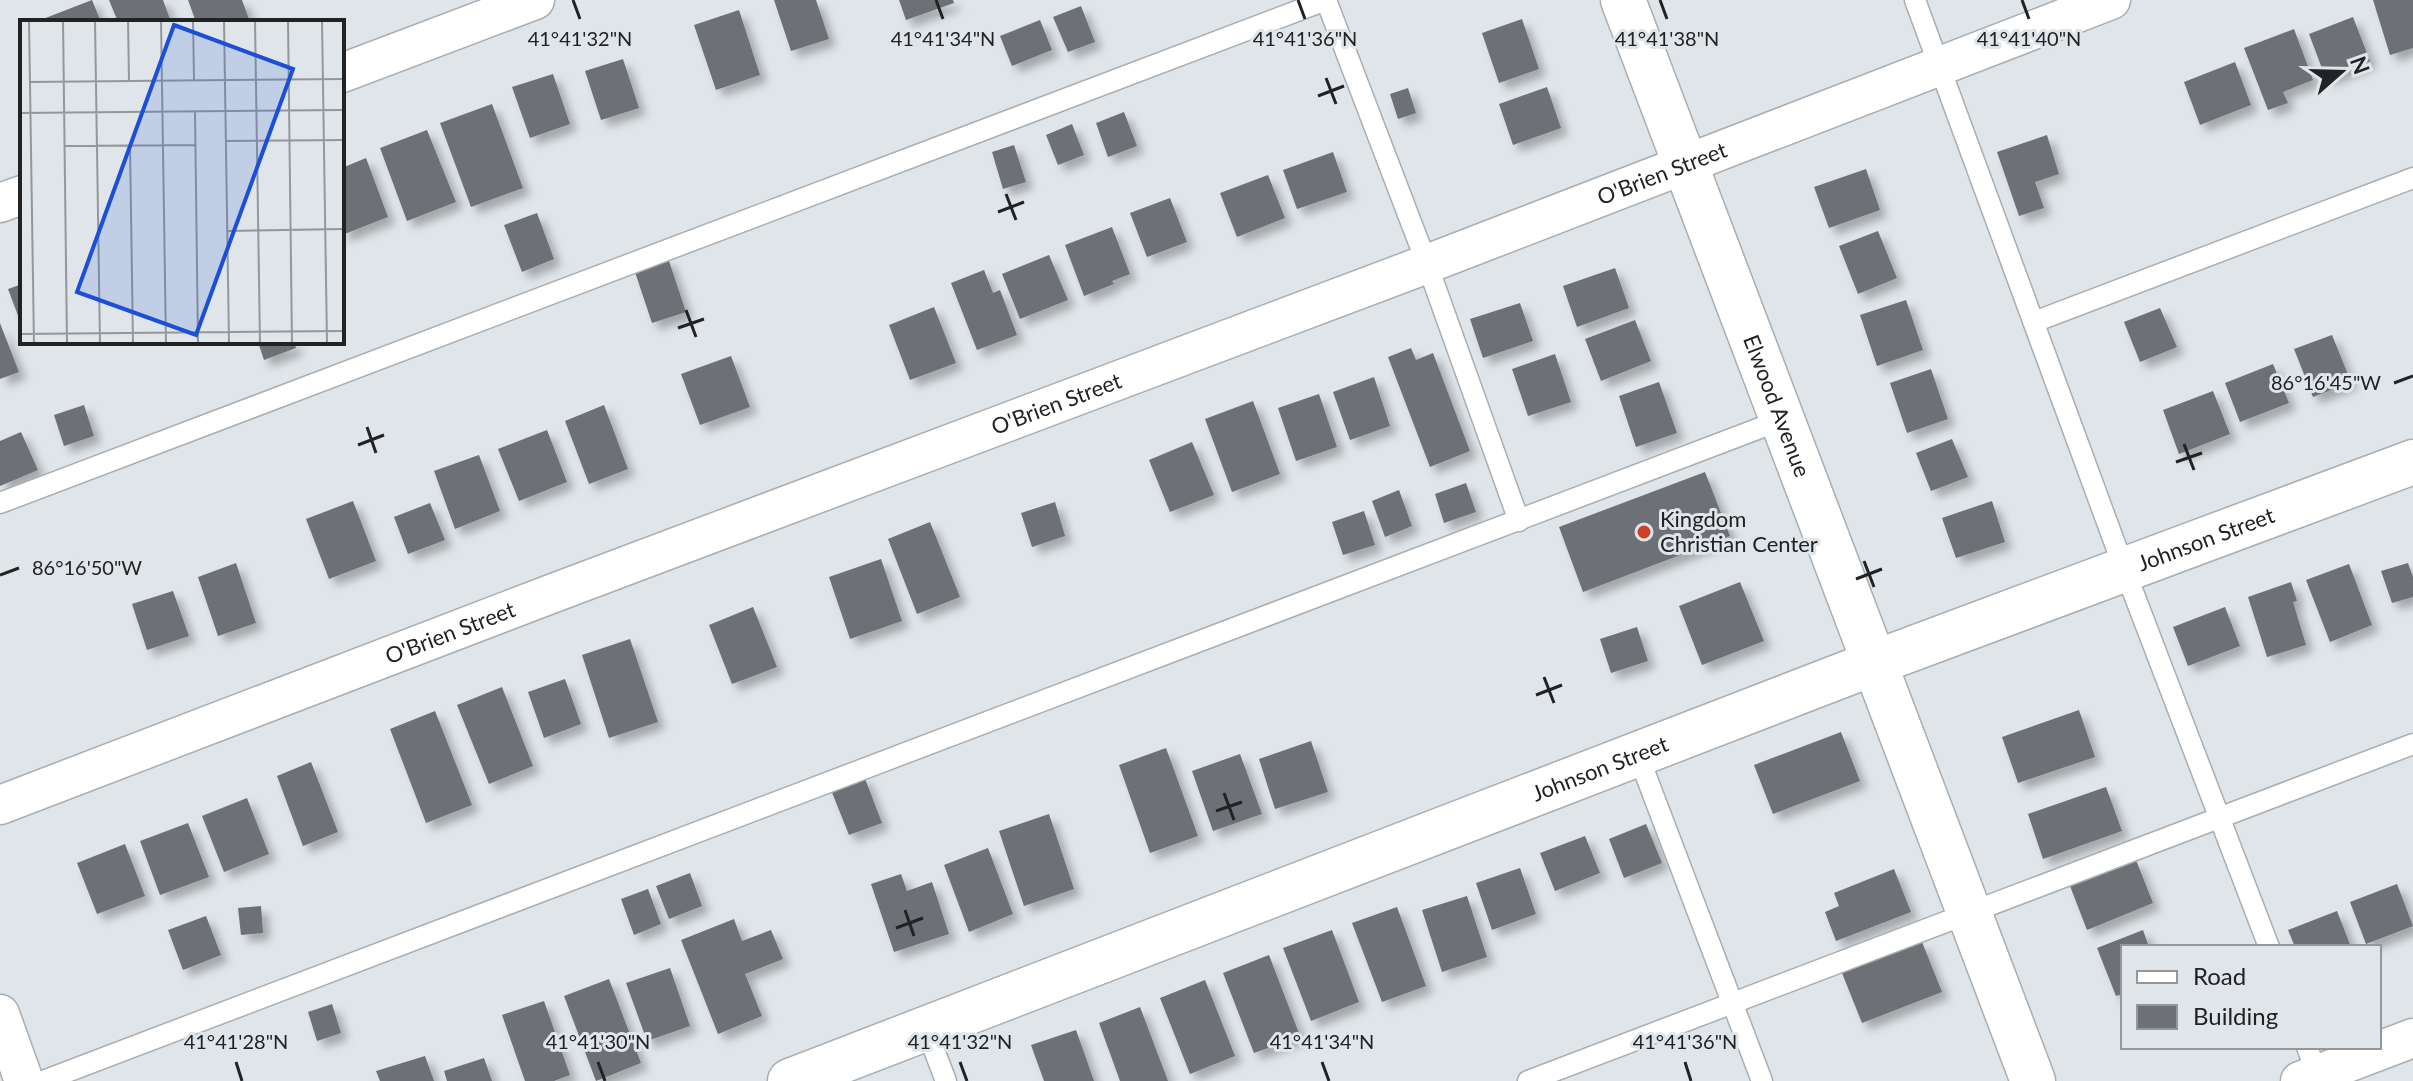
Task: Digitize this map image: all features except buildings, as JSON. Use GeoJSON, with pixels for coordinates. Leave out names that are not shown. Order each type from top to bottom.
{"type":"FeatureCollection","features":[{"type":"Feature","properties":{"kind":"street"},"geometry":{"type":"LineString","coordinates":[[344,72],[535,0]]}},
{"type":"Feature","properties":{"kind":"street","name":"Elwood Avenue"},"geometry":{"type":"LineString","coordinates":[[1623,0],[2033,1081]]}},
{"type":"Feature","properties":{"kind":"street","name":"O'Brien Street"},"geometry":{"type":"LineString","coordinates":[[0,805],[536,599],[1427,264],[2111,0]]}},
{"type":"Feature","properties":{"kind":"street"},"geometry":{"type":"LineString","coordinates":[[0,203],[20,196]]}},
{"type":"Feature","properties":{"kind":"street","name":"Johnson Street"},"geometry":{"type":"LineString","coordinates":[[790,1081],[1874,663],[2413,462]]}},
{"type":"Feature","properties":{"kind":"street"},"geometry":{"type":"LineString","coordinates":[[0,1014],[24,1081]]}},
{"type":"Feature","properties":{"kind":"street"},"geometry":{"type":"LineString","coordinates":[[2381,1048],[2413,1038]]}},
{"type":"Feature","properties":{"kind":"street"},"geometry":{"type":"LineString","coordinates":[[2311,1071],[2379,1049]]}},
{"type":"Feature","properties":{"kind":"lane"},"geometry":{"type":"LineString","coordinates":[[0,503],[1326,0],[1427,264],[1519,521]]}},
{"type":"Feature","properties":{"kind":"lane"},"geometry":{"type":"LineString","coordinates":[[1915,0],[2125,571],[2268,945]]}},
{"type":"Feature","properties":{"kind":"lane"},"geometry":{"type":"LineString","coordinates":[[2034,322],[2413,178]]}},
{"type":"Feature","properties":{"kind":"lane"},"geometry":{"type":"LineString","coordinates":[[43,1081],[1781,420]]}},
{"type":"Feature","properties":{"kind":"lane"},"geometry":{"type":"LineString","coordinates":[[1528,1081],[2413,744]]}},
{"type":"Feature","properties":{"kind":"lane"},"geometry":{"type":"LineString","coordinates":[[1638,755],[1762,1081]]}},
{"type":"Feature","properties":{"kind":"lane"},"geometry":{"type":"LineString","coordinates":[[926,1029],[946,1081]]}},
{"type":"Feature","properties":{"kind":"place","name":"Kingdom Christian Center"},"geometry":{"type":"Point","coordinates":[1644,532]}}]}
